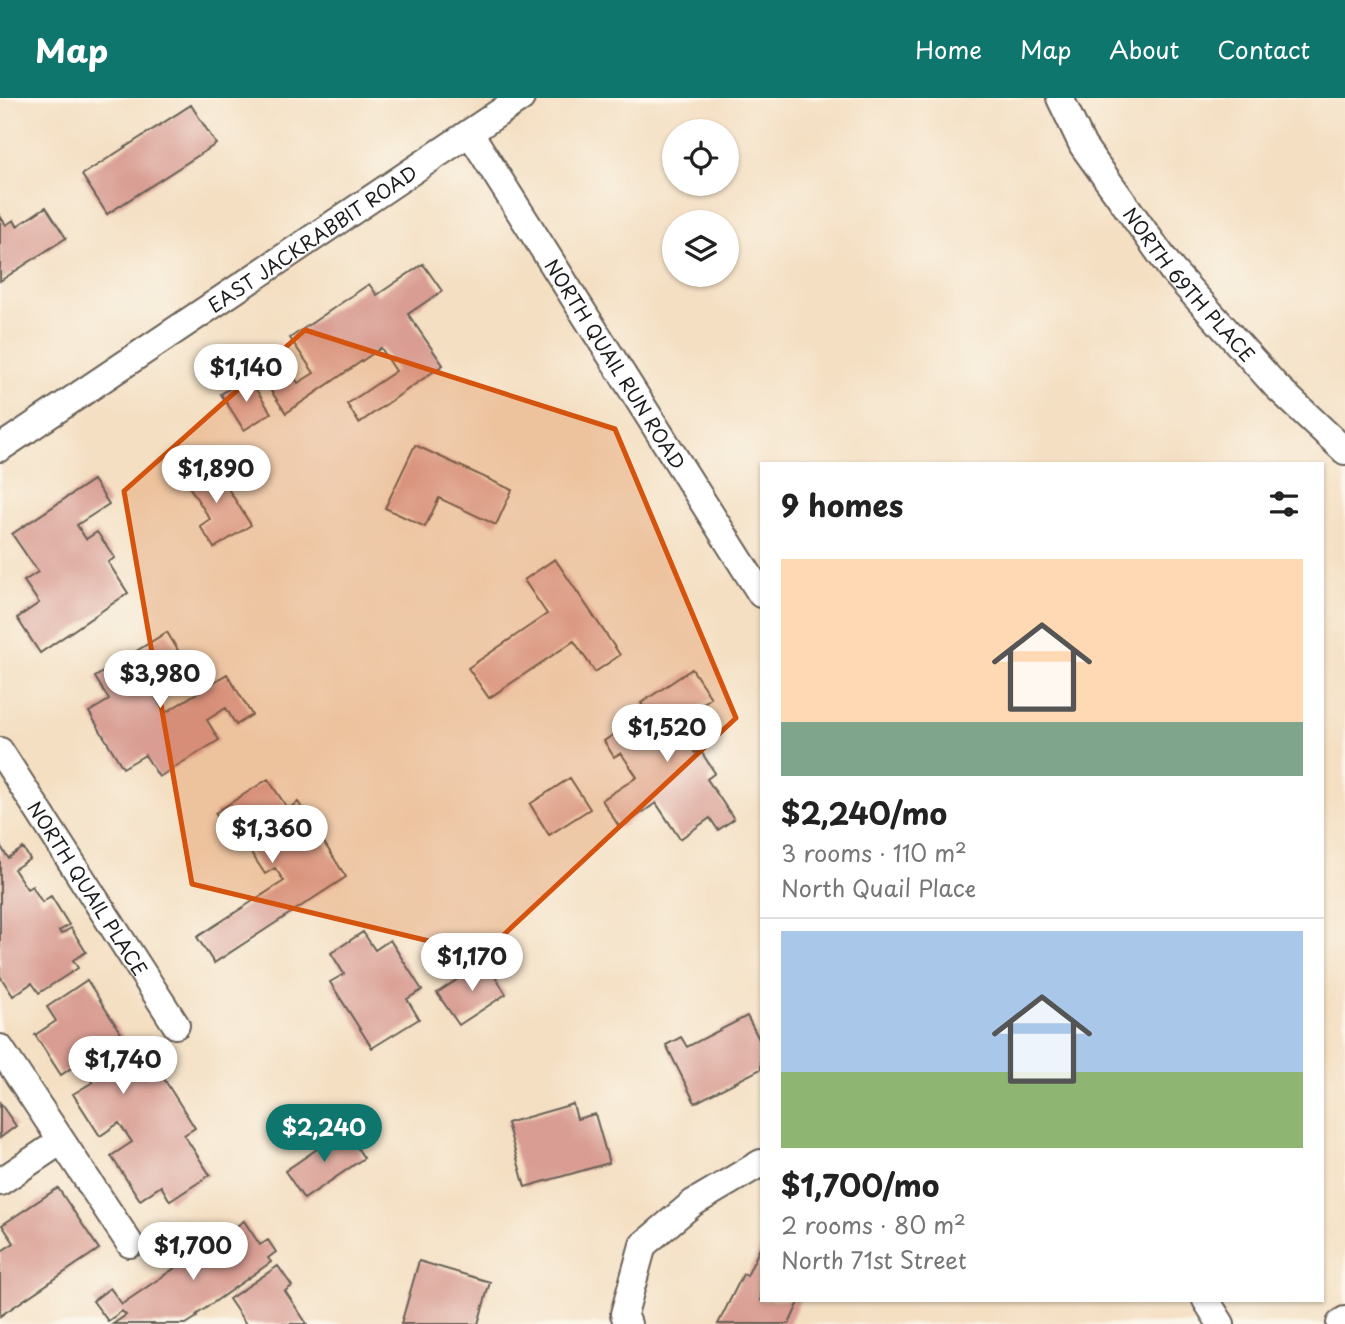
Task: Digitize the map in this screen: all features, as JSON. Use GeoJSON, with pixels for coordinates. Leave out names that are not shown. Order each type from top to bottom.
{"type":"FeatureCollection","features":[{"type":"Feature","properties":{"kind":"street","name":"EAST JACKRABBIT ROAD"},"geometry":{"type":"LineString","coordinates":[[0,448],[521,98]]}},
{"type":"Feature","properties":{"kind":"street","name":"NORTH 69TH PLACE"},"geometry":{"type":"LineString","coordinates":[[1060,98],[1083,146],[1172,270],[1276,386],[1345,451]]}},
{"type":"Feature","properties":{"kind":"street","name":"NORTH QUAIL RUN ROAD"},"geometry":{"type":"LineString","coordinates":[[470,133],[760,592]]}},
{"type":"Feature","properties":{"kind":"street","name":"NORTH QUAIL PLACE"},"geometry":{"type":"LineString","coordinates":[[0,751],[176,1026]]}},
{"type":"Feature","properties":{"kind":"street"},"geometry":{"type":"LineString","coordinates":[[0,1048],[130,1244]]}},
{"type":"Feature","properties":{"kind":"street"},"geometry":{"type":"LineString","coordinates":[[0,1182],[61,1141]]}},
{"type":"Feature","properties":{"kind":"street"},"geometry":{"type":"LineString","coordinates":[[626,1319],[643,1245],[693,1203],[760,1164]]}},
{"type":"Feature","properties":{"kind":"street"},"geometry":{"type":"LineString","coordinates":[[1207,1302],[1221,1324]]}},
{"type":"Feature","properties":{"kind":"street"},"geometry":{"type":"LineString","coordinates":[[1339,1324],[1345,1320]]}},
{"type":"Feature","properties":{"kind":"highlighted area"},"geometry":{"type":"Polygon","coordinates":[[[305,330],[615,429],[736,718],[483,954],[192,884],[124,491],[305,330]]]}},
{"type":"Feature","properties":{"kind":"building"},"geometry":{"type":"Polygon","coordinates":[[[191,105],[216,144],[107,214],[82,175],[191,105]]]}},
{"type":"Feature","properties":{"kind":"building"},"geometry":{"type":"Polygon","coordinates":[[[46,207],[66,238],[0,281],[0,216],[6,225],[14,220],[17,226],[46,207]]]}},
{"type":"Feature","properties":{"kind":"building"},"geometry":{"type":"Polygon","coordinates":[[[423,264],[442,291],[408,314],[443,365],[359,423],[347,404],[396,371],[381,348],[286,413],[254,366],[276,351],[298,383],[314,373],[290,338],[369,284],[377,295],[423,264]]]}},
{"type":"Feature","properties":{"kind":"building"},"geometry":{"type":"Polygon","coordinates":[[[248,377],[271,413],[244,430],[221,394],[248,377]]]}},
{"type":"Feature","properties":{"kind":"building"},"geometry":{"type":"Polygon","coordinates":[[[415,445],[512,490],[496,525],[439,498],[425,527],[385,508],[415,445]]]}},
{"type":"Feature","properties":{"kind":"building"},"geometry":{"type":"Polygon","coordinates":[[[210,460],[251,525],[214,548],[200,526],[210,519],[183,477],[210,460]]]}},
{"type":"Feature","properties":{"kind":"building"},"geometry":{"type":"Polygon","coordinates":[[[93,480],[109,504],[77,525],[86,539],[97,532],[115,558],[108,562],[128,593],[40,653],[17,618],[39,603],[24,581],[38,572],[12,534],[93,480]]]}},
{"type":"Feature","properties":{"kind":"building"},"geometry":{"type":"Polygon","coordinates":[[[555,559],[620,655],[595,672],[574,641],[489,698],[468,668],[547,614],[524,580],[555,559]]]}},
{"type":"Feature","properties":{"kind":"building"},"geometry":{"type":"Polygon","coordinates":[[[167,632],[182,657],[168,666],[179,683],[156,698],[165,713],[227,674],[252,715],[236,725],[226,708],[207,720],[219,740],[159,777],[145,755],[123,768],[89,712],[109,700],[95,677],[167,632]]]}},
{"type":"Feature","properties":{"kind":"building"},"geometry":{"type":"Polygon","coordinates":[[[692,669],[711,698],[675,722],[695,753],[700,750],[715,773],[707,779],[734,819],[718,830],[710,818],[680,839],[656,803],[620,828],[602,800],[637,777],[621,753],[614,757],[604,741],[647,712],[641,703],[692,669]]]}},
{"type":"Feature","properties":{"kind":"building"},"geometry":{"type":"Polygon","coordinates":[[[570,778],[590,809],[549,835],[530,804],[570,778]]]}},
{"type":"Feature","properties":{"kind":"building"},"geometry":{"type":"Polygon","coordinates":[[[268,779],[288,809],[298,802],[346,877],[214,963],[197,937],[284,881],[275,868],[265,874],[244,842],[237,847],[215,813],[268,779]]]}},
{"type":"Feature","properties":{"kind":"building"},"geometry":{"type":"Polygon","coordinates":[[[0,845],[8,858],[23,848],[30,859],[14,869],[27,889],[32,886],[42,902],[51,896],[69,925],[59,931],[61,934],[71,928],[86,952],[73,960],[78,968],[39,993],[32,983],[13,996],[0,976],[0,845]]]}},
{"type":"Feature","properties":{"kind":"building"},"geometry":{"type":"Polygon","coordinates":[[[363,932],[375,950],[390,940],[422,990],[407,999],[419,1019],[372,1048],[330,982],[344,974],[331,953],[363,932]]]}},
{"type":"Feature","properties":{"kind":"building"},"geometry":{"type":"Polygon","coordinates":[[[485,961],[506,994],[459,1025],[437,993],[485,961]]]}},
{"type":"Feature","properties":{"kind":"building"},"geometry":{"type":"Polygon","coordinates":[[[87,980],[149,1077],[159,1071],[195,1128],[184,1135],[210,1175],[170,1201],[161,1186],[140,1200],[111,1156],[132,1142],[119,1123],[100,1136],[73,1094],[93,1082],[80,1062],[61,1075],[35,1035],[56,1021],[47,1007],[87,980]]]}},
{"type":"Feature","properties":{"kind":"building"},"geometry":{"type":"Polygon","coordinates":[[[747,1016],[760,1041],[760,1070],[695,1103],[666,1045],[681,1037],[687,1047],[747,1016]]]}},
{"type":"Feature","properties":{"kind":"building"},"geometry":{"type":"Polygon","coordinates":[[[0,1103],[16,1126],[0,1138],[0,1103]]]}},
{"type":"Feature","properties":{"kind":"building"},"geometry":{"type":"Polygon","coordinates":[[[573,1104],[577,1119],[595,1114],[609,1163],[525,1187],[507,1123],[573,1104]]]}},
{"type":"Feature","properties":{"kind":"building"},"geometry":{"type":"Polygon","coordinates":[[[345,1130],[364,1158],[304,1199],[285,1171],[345,1130]]]}},
{"type":"Feature","properties":{"kind":"building"},"geometry":{"type":"Polygon","coordinates":[[[58,1188],[99,1249],[0,1316],[0,1252],[14,1243],[2,1225],[58,1188]]]}},
{"type":"Feature","properties":{"kind":"building"},"geometry":{"type":"Polygon","coordinates":[[[244,1221],[260,1245],[268,1240],[276,1252],[268,1258],[271,1262],[186,1324],[113,1324],[126,1315],[122,1311],[108,1321],[93,1301],[110,1288],[122,1304],[244,1221]]]}},
{"type":"Feature","properties":{"kind":"building"},"geometry":{"type":"Polygon","coordinates":[[[760,1248],[760,1302],[799,1302],[789,1324],[718,1324],[743,1274],[747,1276],[760,1248]]]}},
{"type":"Feature","properties":{"kind":"building"},"geometry":{"type":"Polygon","coordinates":[[[419,1261],[490,1282],[478,1324],[401,1324],[419,1261]]]}},
{"type":"Feature","properties":{"kind":"building"},"geometry":{"type":"Polygon","coordinates":[[[278,1266],[292,1286],[285,1291],[307,1324],[246,1324],[229,1299],[278,1266]]]}}]}
